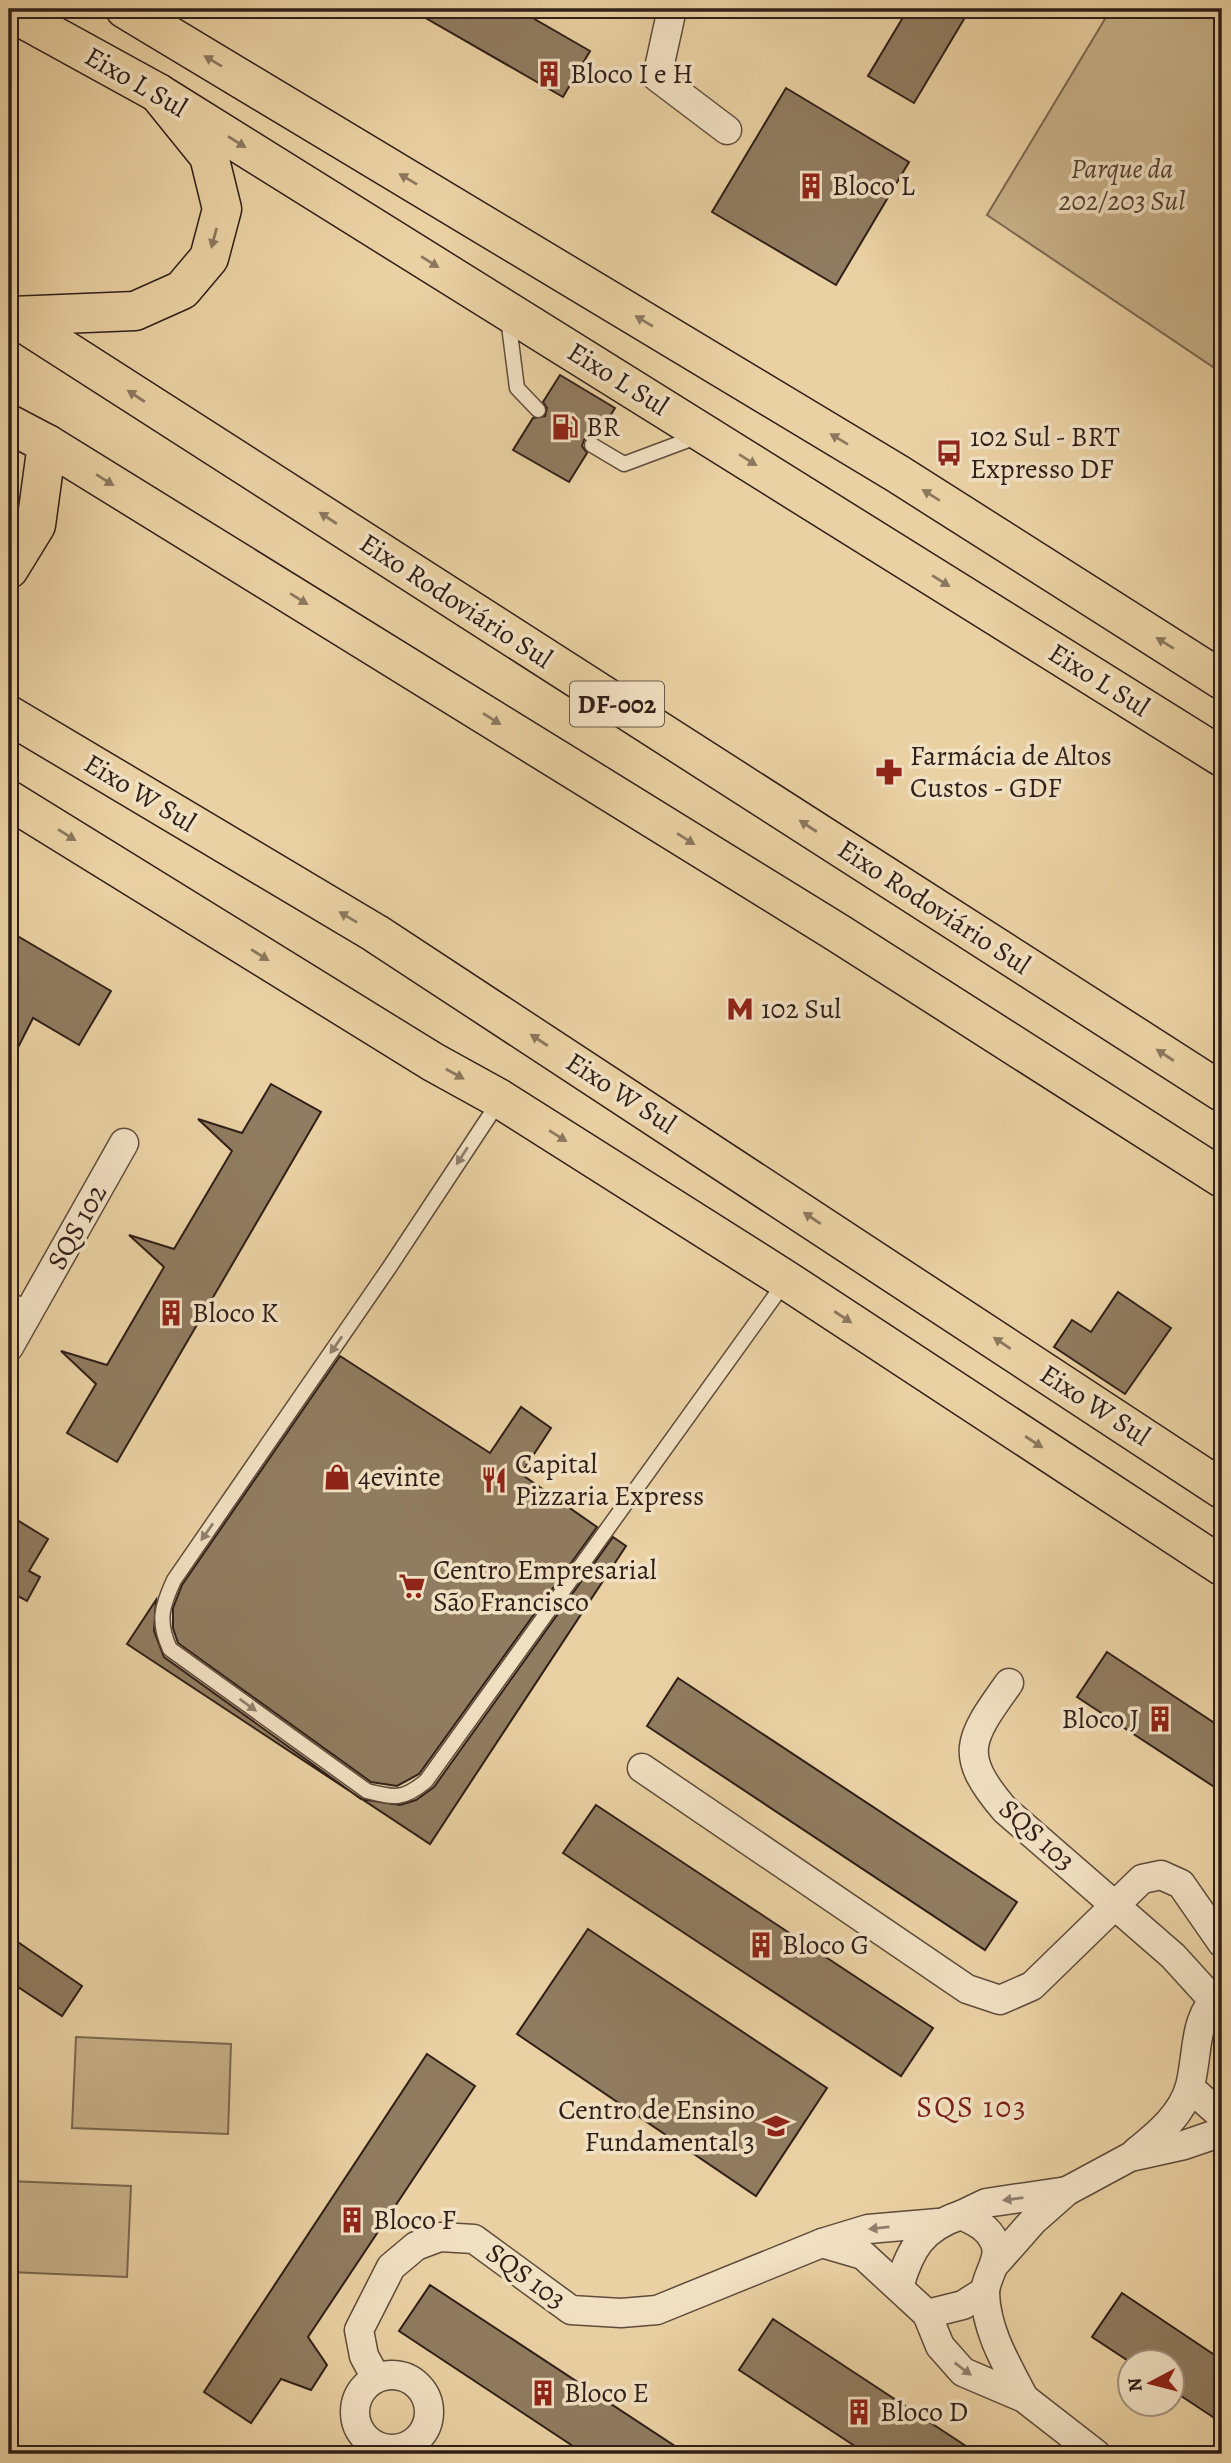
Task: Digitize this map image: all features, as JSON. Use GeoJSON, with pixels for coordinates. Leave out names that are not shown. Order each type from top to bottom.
{"type":"FeatureCollection","features":[{"type":"Feature","properties":{"kind":"main road","name":"Eixo L Sul"},"geometry":{"type":"LineString","coordinates":[[125,9],[898,474],[1222,680]]}},
{"type":"Feature","properties":{"kind":"main road","name":"Eixo L Sul"},"geometry":{"type":"LineString","coordinates":[[9,11],[158,93],[1222,758]]}},
{"type":"Feature","properties":{"kind":"main road"},"geometry":{"type":"LineString","coordinates":[[11,315],[135,312],[182,290],[209,258],[222,209],[209,156],[158,93]]}},
{"type":"Feature","properties":{"kind":"main road","name":"Eixo Rodoviário Sul"},"geometry":{"type":"LineString","coordinates":[[11,315],[1222,1092]]}},
{"type":"Feature","properties":{"kind":"main road","name":"DF-002"},"geometry":{"type":"LineString","coordinates":[[9,424],[47,444],[838,933],[1222,1178]]}},
{"type":"Feature","properties":{"kind":"main road"},"geometry":{"type":"LineString","coordinates":[[9,569],[36,525],[47,444]]}},
{"type":"Feature","properties":{"kind":"main road","name":"Eixo W Sul"},"geometry":{"type":"LineString","coordinates":[[9,715],[375,933],[1222,1489]]}},
{"type":"Feature","properties":{"kind":"main road"},"geometry":{"type":"LineString","coordinates":[[9,800],[433,1062],[500,1099],[786,1280],[1222,1566]]}},
{"type":"Feature","properties":{"kind":"street"},"geometry":{"type":"LineString","coordinates":[[672,9],[657,77],[727,130]]}},
{"type":"Feature","properties":{"kind":"street","name":"SQS 102"},"geometry":{"type":"LineString","coordinates":[[9,1347],[20,1304],[124,1143]]}},
{"type":"Feature","properties":{"kind":"street","name":"SQS 103"},"geometry":{"type":"LineString","coordinates":[[1009,1683],[978,1726],[972,1757],[986,1787],[1005,1810],[1217,1996],[1199,2025],[1190,2088],[1168,2127],[1130,2157],[1067,2191],[1033,2221],[995,2264],[985,2291],[993,2339],[1024,2398]]}},
{"type":"Feature","properties":{"kind":"street"},"geometry":{"type":"LineString","coordinates":[[642,1768],[967,1989],[999,2000],[1032,1986],[1142,1879],[1161,1875],[1181,1884],[1222,1943]]}},
{"type":"Feature","properties":{"kind":"street"},"geometry":{"type":"LineString","coordinates":[[1190,2088],[1222,2116]]}},
{"type":"Feature","properties":{"kind":"street","name":"SQS 103"},"geometry":{"type":"LineString","coordinates":[[1130,2157],[1184,2145],[1222,2132]]}},
{"type":"Feature","properties":{"kind":"street","name":"SQS 103"},"geometry":{"type":"LineString","coordinates":[[376,2378],[364,2356],[359,2330],[391,2267],[416,2246],[440,2237],[474,2239],[571,2310],[621,2313],[657,2310],[822,2243],[868,2229],[949,2219],[986,2203],[1067,2191]]}},
{"type":"Feature","properties":{"kind":"street"},"geometry":{"type":"LineString","coordinates":[[949,2219],[983,2226],[996,2243],[995,2264]]}},
{"type":"Feature","properties":{"kind":"street","name":"SQS 103"},"geometry":{"type":"LineString","coordinates":[[899,2287],[909,2253],[949,2219]]}},
{"type":"Feature","properties":{"kind":"street","name":"SQS 103"},"geometry":{"type":"LineString","coordinates":[[822,2243],[863,2255],[899,2287],[927,2314],[940,2346],[963,2372],[1024,2398],[1097,2454]]}},
{"type":"Feature","properties":{"kind":"street"},"geometry":{"type":"LineString","coordinates":[[927,2314],[963,2305],[985,2291]]}},
{"type":"Feature","properties":{"kind":"lane"},"geometry":{"type":"LineString","coordinates":[[507,310],[517,388],[538,410]]}},
{"type":"Feature","properties":{"kind":"lane"},"geometry":{"type":"LineString","coordinates":[[592,445],[624,464],[705,433]]}},
{"type":"Feature","properties":{"kind":"lane"},"geometry":{"type":"LineString","coordinates":[[500,1099],[389,1268],[174,1580],[162,1606],[161,1629],[170,1648],[368,1791],[391,1797],[409,1795],[426,1781],[786,1280]]}},
{"type":"Feature","properties":{"kind":"green space","name":"Parque da 202/203 Sul"},"geometry":{"type":"Polygon","coordinates":[[[1111,9],[1222,9],[1222,373],[987,215],[1111,9]]]}},
{"type":"Feature","properties":{"kind":"green space"},"geometry":{"type":"Polygon","coordinates":[[[76,2037],[231,2044],[228,2134],[72,2128],[76,2037]]]}},
{"type":"Feature","properties":{"kind":"green space"},"geometry":{"type":"Polygon","coordinates":[[[9,2181],[131,2186],[127,2277],[9,2272],[9,2181]]]}},
{"type":"Feature","properties":{"kind":"building","name":"Bloco I e H"},"geometry":{"type":"Polygon","coordinates":[[[410,9],[517,9],[590,51],[563,97],[410,9]]]}},
{"type":"Feature","properties":{"kind":"building"},"geometry":{"type":"Polygon","coordinates":[[[908,9],[970,9],[914,103],[868,76],[908,9]]]}},
{"type":"Feature","properties":{"kind":"building","name":"Bloco L"},"geometry":{"type":"Polygon","coordinates":[[[786,88],[909,162],[836,285],[712,212],[786,88]]]}},
{"type":"Feature","properties":{"kind":"building","name":"BR"},"geometry":{"type":"Polygon","coordinates":[[[560,375],[615,408],[597,437],[591,435],[584,440],[582,446],[587,453],[569,482],[513,450],[533,418],[545,416],[547,408],[543,402],[560,375]]]}},
{"type":"Feature","properties":{"kind":"building"},"geometry":{"type":"Polygon","coordinates":[[[9,931],[111,991],[79,1045],[33,1018],[9,1065],[9,931]]]}},
{"type":"Feature","properties":{"kind":"building","name":"Bloco K"},"geometry":{"type":"Polygon","coordinates":[[[271,1084],[321,1112],[117,1462],[67,1433],[96,1384],[61,1351],[107,1365],[164,1267],[129,1235],[174,1249],[232,1151],[198,1119],[242,1133],[271,1084]]]}},
{"type":"Feature","properties":{"kind":"building"},"geometry":{"type":"Polygon","coordinates":[[[1118,1292],[1171,1328],[1125,1394],[1054,1347],[1072,1320],[1091,1332],[1118,1292]]]}},
{"type":"Feature","properties":{"kind":"building","name":"Centro Empresarial São Francisco"},"geometry":{"type":"Polygon","coordinates":[[[340,1356],[490,1453],[521,1407],[551,1428],[521,1474],[597,1527],[419,1774],[397,1786],[371,1782],[178,1643],[173,1628],[173,1608],[182,1585],[340,1356]]]}},
{"type":"Feature","properties":{"kind":"building"},"geometry":{"type":"Polygon","coordinates":[[[9,1515],[48,1539],[29,1571],[40,1577],[27,1601],[16,1595],[9,1607],[9,1515]]]}},
{"type":"Feature","properties":{"kind":"building"},"geometry":{"type":"Polygon","coordinates":[[[613,1537],[626,1546],[430,1844],[362,1799],[400,1805],[416,1800],[434,1787],[613,1537]]]}},
{"type":"Feature","properties":{"kind":"building"},"geometry":{"type":"Polygon","coordinates":[[[156,1600],[154,1631],[164,1657],[352,1793],[127,1644],[156,1600]]]}},
{"type":"Feature","properties":{"kind":"building","name":"Bloco J"},"geometry":{"type":"Polygon","coordinates":[[[1107,1652],[1222,1728],[1222,1792],[1077,1697],[1107,1652]]]}},
{"type":"Feature","properties":{"kind":"building"},"geometry":{"type":"Polygon","coordinates":[[[678,1678],[1017,1902],[985,1950],[647,1726],[678,1678]]]}},
{"type":"Feature","properties":{"kind":"building","name":"Bloco G"},"geometry":{"type":"Polygon","coordinates":[[[596,1805],[933,2028],[901,2076],[563,1853],[596,1805]]]}},
{"type":"Feature","properties":{"kind":"building"},"geometry":{"type":"Polygon","coordinates":[[[588,1929],[827,2088],[756,2196],[517,2034],[588,1929]]]}},
{"type":"Feature","properties":{"kind":"building"},"geometry":{"type":"Polygon","coordinates":[[[9,1936],[82,1986],[62,2016],[9,1981],[9,1936]]]}},
{"type":"Feature","properties":{"kind":"building","name":"Bloco F"},"geometry":{"type":"Polygon","coordinates":[[[427,2054],[475,2086],[308,2337],[327,2365],[311,2390],[281,2379],[251,2423],[204,2392],[427,2054]]]}},
{"type":"Feature","properties":{"kind":"building","name":"Bloco E"},"geometry":{"type":"Polygon","coordinates":[[[430,2285],[687,2454],[585,2454],[399,2331],[430,2285]]]}},
{"type":"Feature","properties":{"kind":"building"},"geometry":{"type":"Polygon","coordinates":[[[1122,2293],[1222,2360],[1222,2423],[1186,2399],[1186,2348],[1116,2348],[1116,2353],[1092,2337],[1122,2293]]]}},
{"type":"Feature","properties":{"kind":"building","name":"Bloco D"},"geometry":{"type":"Polygon","coordinates":[[[773,2319],[978,2454],[867,2454],[739,2370],[773,2319]]]}},
{"type":"Feature","properties":{"kind":"place","name":"Bloco I e H"},"geometry":{"type":"Point","coordinates":[549,74]}},
{"type":"Feature","properties":{"kind":"place","name":"Bloco L"},"geometry":{"type":"Point","coordinates":[811,186]}},
{"type":"Feature","properties":{"kind":"place","name":"BR"},"geometry":{"type":"Point","coordinates":[565,427]}},
{"type":"Feature","properties":{"kind":"place","name":"102 Sul - BRT Expresso DF"},"geometry":{"type":"Point","coordinates":[949,453]}},
{"type":"Feature","properties":{"kind":"place","name":"Farmácia de Altos Custos - GDF"},"geometry":{"type":"Point","coordinates":[889,772]}},
{"type":"Feature","properties":{"kind":"place","name":"102 Sul"},"geometry":{"type":"Point","coordinates":[740,1009]}},
{"type":"Feature","properties":{"kind":"place","name":"Bloco K"},"geometry":{"type":"Point","coordinates":[171,1313]}},
{"type":"Feature","properties":{"kind":"place","name":"4evinte"},"geometry":{"type":"Point","coordinates":[337,1477]}},
{"type":"Feature","properties":{"kind":"place","name":"Capital Pizzaria Express"},"geometry":{"type":"Point","coordinates":[494,1480]}},
{"type":"Feature","properties":{"kind":"place","name":"Centro Empresarial São Francisco"},"geometry":{"type":"Point","coordinates":[412,1586]}},
{"type":"Feature","properties":{"kind":"place","name":"Bloco J"},"geometry":{"type":"Point","coordinates":[1160,1719]}},
{"type":"Feature","properties":{"kind":"place","name":"Bloco G"},"geometry":{"type":"Point","coordinates":[761,1945]}},
{"type":"Feature","properties":{"kind":"place","name":"Centro de Ensino Fundamental 3"},"geometry":{"type":"Point","coordinates":[776,2126]}},
{"type":"Feature","properties":{"kind":"place","name":"Bloco F"},"geometry":{"type":"Point","coordinates":[352,2220]}},
{"type":"Feature","properties":{"kind":"place","name":"Bloco E"},"geometry":{"type":"Point","coordinates":[543,2393]}},
{"type":"Feature","properties":{"kind":"place","name":"Bloco D"},"geometry":{"type":"Point","coordinates":[859,2412]}},
{"type":"Feature","properties":{"kind":"district","name":"SQS 103"},"geometry":{"type":"Point","coordinates":[972,2107]}}]}
